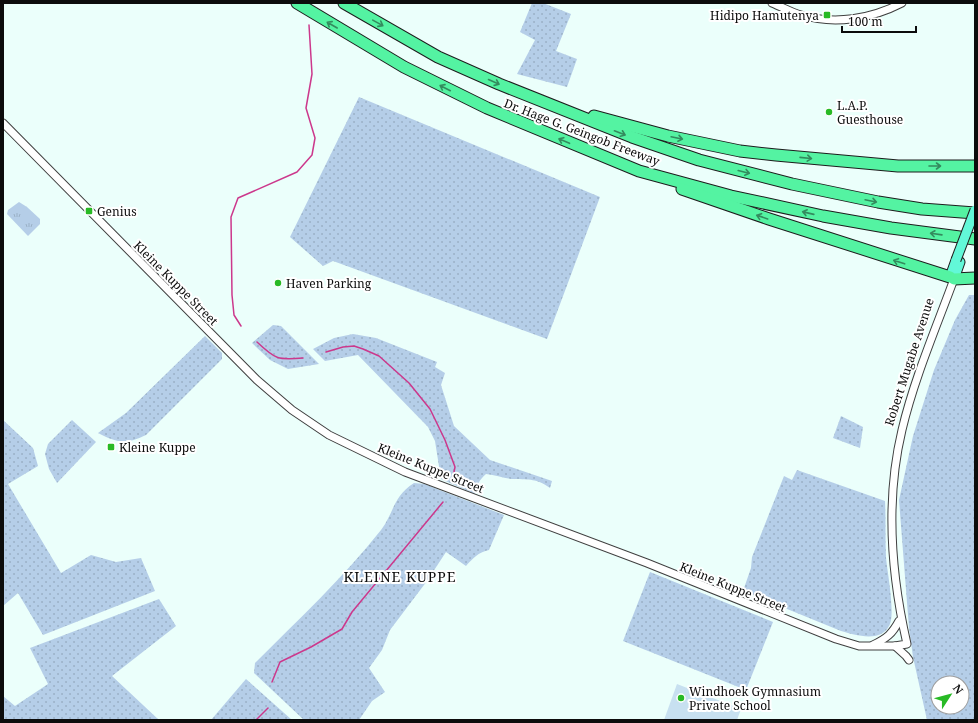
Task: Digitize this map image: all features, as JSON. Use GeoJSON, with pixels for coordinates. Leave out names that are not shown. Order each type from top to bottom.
{"type":"FeatureCollection","features":[{"type":"Feature","properties":{"kind":"highway","name":"Dr. Hage G. Geingob Freeway"},"geometry":{"type":"LineString","coordinates":[[296,3],[404,67],[486,108],[639,171],[731,196],[823,216],[891,228],[975,239]]}},
{"type":"Feature","properties":{"kind":"highway","name":"Dr. Hage G. Geingob Freeway"},"geometry":{"type":"LineString","coordinates":[[344,3],[438,57],[499,84],[632,137],[699,160],[792,184],[878,202],[922,209],[975,213]]}},
{"type":"Feature","properties":{"kind":"highway"},"geometry":{"type":"LineString","coordinates":[[545,103],[668,136],[740,151],[831,161],[898,166],[975,166]]}},
{"type":"Feature","properties":{"kind":"highway"},"geometry":{"type":"LineString","coordinates":[[639,171],[701,196],[952,278],[975,278]]}},
{"type":"Feature","properties":{"kind":"main road","name":"Robert Mugabe Avenue"},"geometry":{"type":"LineString","coordinates":[[952,278],[975,210]]}},
{"type":"Feature","properties":{"kind":"main road","name":"Robert Mugabe Avenue"},"geometry":{"type":"LineString","coordinates":[[958,261],[975,222]]}},
{"type":"Feature","properties":{"kind":"street"},"geometry":{"type":"LineString","coordinates":[[772,3],[802,15],[831,20],[868,16],[902,3]]}},
{"type":"Feature","properties":{"kind":"street","name":"Kleine Kuppe Street"},"geometry":{"type":"LineString","coordinates":[[3,123],[257,380],[292,410],[329,435],[404,472],[647,564],[849,644],[872,646],[895,646],[905,644]]}},
{"type":"Feature","properties":{"kind":"street","name":"Robert Mugabe Avenue"},"geometry":{"type":"LineString","coordinates":[[905,644],[894,593],[889,542],[888,503],[892,465],[909,395],[952,278]]}},
{"type":"Feature","properties":{"kind":"street","name":"Robert Mugabe Avenue"},"geometry":{"type":"LineString","coordinates":[[905,644],[893,563],[891,501],[895,465],[902,429],[912,395],[952,278]]}},
{"type":"Feature","properties":{"kind":"street"},"geometry":{"type":"LineString","coordinates":[[872,646],[890,635],[899,621]]}},
{"type":"Feature","properties":{"kind":"street"},"geometry":{"type":"LineString","coordinates":[[895,646],[909,660]]}},
{"type":"Feature","properties":{"kind":"green space"},"geometry":{"type":"Polygon","coordinates":[[[532,3],[543,3],[571,14],[556,51],[577,59],[567,87],[517,74],[535,40],[520,32],[532,3]]]}},
{"type":"Feature","properties":{"kind":"green space"},"geometry":{"type":"Polygon","coordinates":[[[359,97],[600,197],[547,339],[333,261],[323,266],[290,237],[359,97]]]}},
{"type":"Feature","properties":{"kind":"green space"},"geometry":{"type":"Polygon","coordinates":[[[19,202],[40,219],[40,224],[28,236],[7,214],[8,210],[19,202]]]}},
{"type":"Feature","properties":{"kind":"green space"},"geometry":{"type":"Polygon","coordinates":[[[969,295],[975,295],[975,720],[927,720],[913,657],[909,628],[899,500],[913,436],[934,370],[955,320],[969,295]]]}},
{"type":"Feature","properties":{"kind":"green space"},"geometry":{"type":"Polygon","coordinates":[[[273,325],[281,326],[319,364],[288,369],[270,360],[252,343],[273,325]]]}},
{"type":"Feature","properties":{"kind":"green space"},"geometry":{"type":"Polygon","coordinates":[[[353,334],[376,338],[437,362],[435,367],[445,373],[441,385],[454,426],[490,460],[552,481],[550,488],[533,480],[511,479],[486,474],[479,483],[475,494],[441,479],[435,441],[428,427],[358,355],[325,361],[313,349],[334,338],[353,334]]]}},
{"type":"Feature","properties":{"kind":"green space"},"geometry":{"type":"Polygon","coordinates":[[[205,336],[222,353],[222,359],[146,435],[122,442],[98,433],[126,413],[205,336]]]}},
{"type":"Feature","properties":{"kind":"green space"},"geometry":{"type":"Polygon","coordinates":[[[841,416],[863,427],[860,448],[833,438],[841,416]]]}},
{"type":"Feature","properties":{"kind":"green space"},"geometry":{"type":"Polygon","coordinates":[[[3,420],[33,448],[38,466],[8,484],[61,573],[91,555],[116,562],[141,558],[155,591],[43,635],[18,593],[3,606],[3,420]]]}},
{"type":"Feature","properties":{"kind":"green space"},"geometry":{"type":"Polygon","coordinates":[[[72,420],[96,442],[57,483],[49,469],[45,454],[48,444],[72,420]]]}},
{"type":"Feature","properties":{"kind":"green space"},"geometry":{"type":"Polygon","coordinates":[[[797,470],[885,501],[886,557],[892,613],[889,626],[880,635],[860,636],[841,631],[743,591],[751,568],[752,557],[784,476],[792,480],[797,470]]]}},
{"type":"Feature","properties":{"kind":"green space"},"geometry":{"type":"Polygon","coordinates":[[[414,483],[424,484],[504,515],[489,550],[476,556],[466,566],[446,552],[427,581],[390,630],[382,650],[369,668],[385,692],[372,701],[359,720],[304,720],[254,673],[255,663],[351,565],[381,530],[402,493],[414,483]]]}},
{"type":"Feature","properties":{"kind":"green space"},"geometry":{"type":"Polygon","coordinates":[[[650,572],[773,622],[746,690],[623,641],[650,572]]]}},
{"type":"Feature","properties":{"kind":"green space"},"geometry":{"type":"Polygon","coordinates":[[[159,599],[176,626],[112,676],[159,720],[3,720],[3,696],[15,706],[48,684],[30,648],[159,599]]]}},
{"type":"Feature","properties":{"kind":"green space"},"geometry":{"type":"Polygon","coordinates":[[[246,679],[292,720],[211,720],[246,679]]]}},
{"type":"Feature","properties":{"kind":"shaded area"},"geometry":{"type":"Polygon","coordinates":[[[677,684],[741,709],[737,720],[664,720],[677,684]]]}},
{"type":"Feature","properties":{"kind":"waterway"},"geometry":{"type":"LineString","coordinates":[[241,326],[234,315],[232,295],[231,217],[238,198],[297,172],[312,155],[315,138],[306,108],[312,74],[309,25]]}},
{"type":"Feature","properties":{"kind":"waterway"},"geometry":{"type":"LineString","coordinates":[[257,342],[273,356],[278,358],[303,358]]}},
{"type":"Feature","properties":{"kind":"waterway"},"geometry":{"type":"LineString","coordinates":[[326,352],[343,347],[354,346],[363,349],[379,356],[409,383],[430,409],[445,440],[455,467],[452,482]]}},
{"type":"Feature","properties":{"kind":"waterway"},"geometry":{"type":"LineString","coordinates":[[272,682],[280,662],[311,647],[342,629],[352,612],[443,502]]}},
{"type":"Feature","properties":{"kind":"waterway"},"geometry":{"type":"LineString","coordinates":[[256,720],[268,708]]}},
{"type":"Feature","properties":{"kind":"place","name":"Hidipo Hamutenya"},"geometry":{"type":"Point","coordinates":[827,15]}},
{"type":"Feature","properties":{"kind":"place","name":"L.A.P. Guesthouse"},"geometry":{"type":"Point","coordinates":[829,112]}},
{"type":"Feature","properties":{"kind":"place","name":"Genius"},"geometry":{"type":"Point","coordinates":[89,211]}},
{"type":"Feature","properties":{"kind":"place","name":"Haven Parking"},"geometry":{"type":"Point","coordinates":[278,283]}},
{"type":"Feature","properties":{"kind":"place","name":"Kleine Kuppe"},"geometry":{"type":"Point","coordinates":[111,447]}},
{"type":"Feature","properties":{"kind":"place","name":"Windhoek Gymnasium Private School"},"geometry":{"type":"Point","coordinates":[681,698]}},
{"type":"Feature","properties":{"kind":"district","name":"KLEINE KUPPE"},"geometry":{"type":"Point","coordinates":[400,576]}}]}
